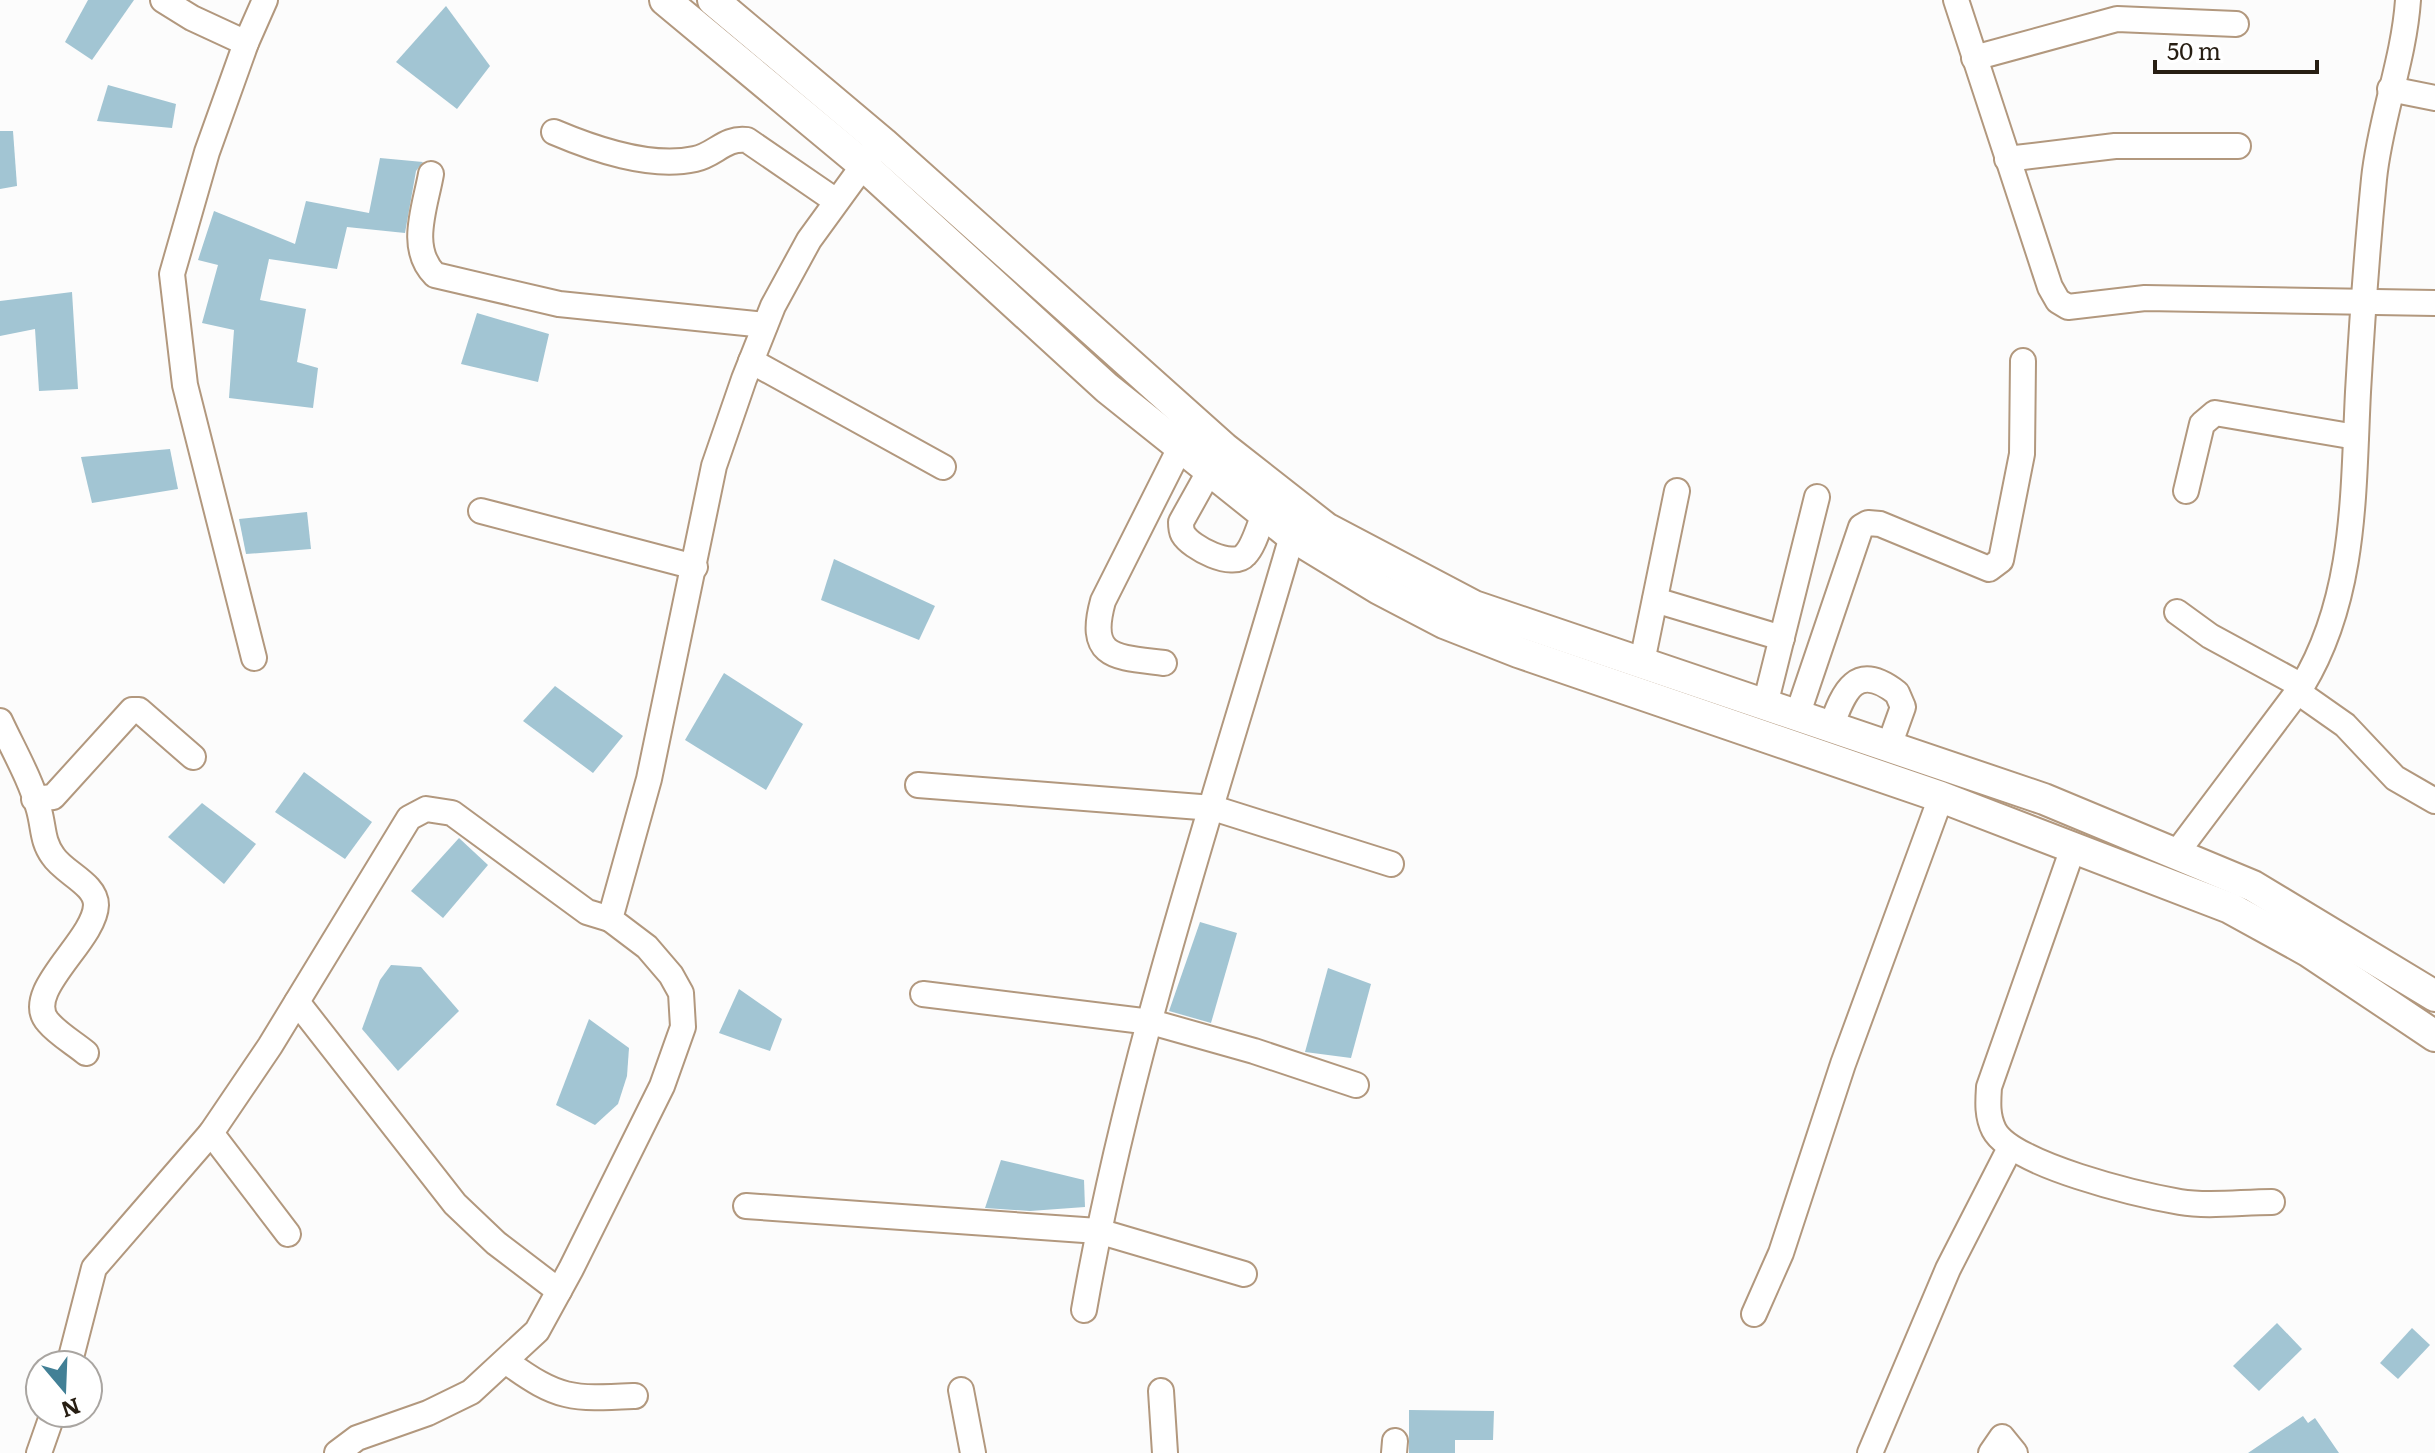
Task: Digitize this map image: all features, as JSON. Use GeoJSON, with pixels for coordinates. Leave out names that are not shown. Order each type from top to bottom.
{"type":"FeatureCollection","features":[{"type":"Feature","properties":{"kind":"main road"},"geometry":{"type":"LineString","coordinates":[[665,0],[872,153],[1224,448],[1326,528],[1474,606],[2044,799],[2253,886],[2435,996]]}},
{"type":"Feature","properties":{"kind":"main road"},"geometry":{"type":"LineString","coordinates":[[720,2],[1107,388],[1292,536],[1379,589],[1444,623],[1532,657],[1941,797],[2230,908],[2308,951],[2435,1036]]}},
{"type":"Feature","properties":{"kind":"street"},"geometry":{"type":"LineString","coordinates":[[163,0],[192,18],[246,43]]}},
{"type":"Feature","properties":{"kind":"street"},"geometry":{"type":"LineString","coordinates":[[254,658],[185,385],[172,274],[207,152],[246,43],[265,0]]}},
{"type":"Feature","properties":{"kind":"street"},"geometry":{"type":"LineString","coordinates":[[1956,0],[2050,287],[2058,301],[2068,307],[2145,298],[2435,303]]}},
{"type":"Feature","properties":{"kind":"street"},"geometry":{"type":"LineString","coordinates":[[2175,855],[2300,689],[2319,657],[2339,601],[2351,538],[2363,304],[2374,175],[2408,0]]}},
{"type":"Feature","properties":{"kind":"street"},"geometry":{"type":"LineString","coordinates":[[1974,58],[2117,19],[2236,24]]}},
{"type":"Feature","properties":{"kind":"street"},"geometry":{"type":"LineString","coordinates":[[2390,89],[2435,98]]}},
{"type":"Feature","properties":{"kind":"street"},"geometry":{"type":"LineString","coordinates":[[554,132],[611,154],[672,160],[695,159],[735,139],[747,140],[836,201]]}},
{"type":"Feature","properties":{"kind":"street"},"geometry":{"type":"LineString","coordinates":[[2007,159],[2115,146],[2238,146]]}},
{"type":"Feature","properties":{"kind":"street"},"geometry":{"type":"LineString","coordinates":[[610,919],[649,779],[714,466],[765,325],[809,240],[872,153]]}},
{"type":"Feature","properties":{"kind":"street"},"geometry":{"type":"LineString","coordinates":[[431,174],[419,243],[424,264],[435,275],[559,304],[765,325]]}},
{"type":"Feature","properties":{"kind":"street"},"geometry":{"type":"LineString","coordinates":[[751,361],[943,467]]}},
{"type":"Feature","properties":{"kind":"street"},"geometry":{"type":"LineString","coordinates":[[1797,716],[1861,527],[1868,523],[1880,524],[1989,569],[2001,560],[2022,454],[2023,361]]}},
{"type":"Feature","properties":{"kind":"street"},"geometry":{"type":"LineString","coordinates":[[2186,491],[2202,424],[2215,413],[2356,437]]}},
{"type":"Feature","properties":{"kind":"street"},"geometry":{"type":"LineString","coordinates":[[1164,663],[1118,657],[1103,649],[1097,638],[1103,601],[1181,446]]}},
{"type":"Feature","properties":{"kind":"street"},"geometry":{"type":"LineString","coordinates":[[1210,470],[1181,522],[1183,534],[1191,543],[1228,561],[1236,561],[1246,555],[1264,514]]}},
{"type":"Feature","properties":{"kind":"street"},"geometry":{"type":"LineString","coordinates":[[1642,662],[1677,491]]}},
{"type":"Feature","properties":{"kind":"street"},"geometry":{"type":"LineString","coordinates":[[1765,705],[1817,497]]}},
{"type":"Feature","properties":{"kind":"street"},"geometry":{"type":"LineString","coordinates":[[481,511],[695,567]]}},
{"type":"Feature","properties":{"kind":"street"},"geometry":{"type":"LineString","coordinates":[[1084,1310],[1098,1231],[1151,1022],[1292,536]]}},
{"type":"Feature","properties":{"kind":"street"},"geometry":{"type":"LineString","coordinates":[[1655,600],[1782,638]]}},
{"type":"Feature","properties":{"kind":"street"},"geometry":{"type":"LineString","coordinates":[[2177,612],[2210,636],[2300,689],[2345,725],[2395,778],[2435,801]]}},
{"type":"Feature","properties":{"kind":"street"},"geometry":{"type":"LineString","coordinates":[[1831,727],[1848,688],[1860,680],[1875,681],[1897,693],[1903,707],[1889,746]]}},
{"type":"Feature","properties":{"kind":"street"},"geometry":{"type":"LineString","coordinates":[[34,799],[53,797],[132,710],[139,710],[193,757]]}},
{"type":"Feature","properties":{"kind":"street"},"geometry":{"type":"LineString","coordinates":[[0,721],[34,799],[45,845],[57,862],[96,899],[92,925],[48,986],[41,1002],[47,1022],[86,1053]]}},
{"type":"Feature","properties":{"kind":"street"},"geometry":{"type":"LineString","coordinates":[[918,785],[1213,808],[1391,864]]}},
{"type":"Feature","properties":{"kind":"street"},"geometry":{"type":"LineString","coordinates":[[1754,1314],[1781,1253],[1843,1064],[1941,797]]}},
{"type":"Feature","properties":{"kind":"street"},"geometry":{"type":"LineString","coordinates":[[73,1349],[94,1268],[211,1133],[297,1002],[409,818],[426,809],[452,813],[587,912],[610,919],[647,947],[671,975],[681,993],[683,1027],[662,1086],[537,1331],[507,1362],[471,1392],[428,1413],[357,1438],[337,1453]]}},
{"type":"Feature","properties":{"kind":"street"},"geometry":{"type":"LineString","coordinates":[[2073,848],[1989,1087],[1988,1111],[1994,1131],[2010,1148],[2059,1170],[2182,1203],[2272,1202]]}},
{"type":"Feature","properties":{"kind":"street"},"geometry":{"type":"LineString","coordinates":[[923,994],[1151,1022],[1254,1051],[1356,1085]]}},
{"type":"Feature","properties":{"kind":"street"},"geometry":{"type":"LineString","coordinates":[[297,1002],[455,1204],[496,1243],[559,1291]]}},
{"type":"Feature","properties":{"kind":"street"},"geometry":{"type":"LineString","coordinates":[[211,1133],[288,1234]]}},
{"type":"Feature","properties":{"kind":"street"},"geometry":{"type":"LineString","coordinates":[[1870,1453],[1948,1269],[2010,1148]]}},
{"type":"Feature","properties":{"kind":"street"},"geometry":{"type":"LineString","coordinates":[[746,1206],[1098,1231],[1244,1274]]}},
{"type":"Feature","properties":{"kind":"street"},"geometry":{"type":"LineString","coordinates":[[507,1362],[544,1389],[584,1399],[635,1396]]}},
{"type":"Feature","properties":{"kind":"street"},"geometry":{"type":"LineString","coordinates":[[961,1390],[973,1453]]}},
{"type":"Feature","properties":{"kind":"street"},"geometry":{"type":"LineString","coordinates":[[1161,1391],[1165,1453]]}},
{"type":"Feature","properties":{"kind":"street"},"geometry":{"type":"LineString","coordinates":[[39,1453],[47,1429]]}},
{"type":"Feature","properties":{"kind":"street"},"geometry":{"type":"LineString","coordinates":[[1991,1453],[2002,1437],[2015,1453]]}},
{"type":"Feature","properties":{"kind":"building"},"geometry":{"type":"Polygon","coordinates":[[[88,0],[134,0],[92,60],[65,42],[88,0]]]}},
{"type":"Feature","properties":{"kind":"building"},"geometry":{"type":"Polygon","coordinates":[[[446,6],[490,66],[457,109],[396,62],[446,6]]]}},
{"type":"Feature","properties":{"kind":"building"},"geometry":{"type":"Polygon","coordinates":[[[108,85],[176,104],[172,128],[97,121],[108,85]]]}},
{"type":"Feature","properties":{"kind":"building"},"geometry":{"type":"Polygon","coordinates":[[[0,131],[13,131],[17,186],[0,189],[0,131]]]}},
{"type":"Feature","properties":{"kind":"building"},"geometry":{"type":"Polygon","coordinates":[[[380,158],[423,162],[416,171],[405,233],[347,227],[337,269],[269,259],[260,300],[306,309],[297,362],[318,368],[313,408],[229,398],[234,330],[202,323],[218,265],[198,260],[214,211],[295,244],[306,201],[369,213],[380,158]]]}},
{"type":"Feature","properties":{"kind":"building"},"geometry":{"type":"Polygon","coordinates":[[[72,292],[78,389],[39,391],[35,329],[0,336],[0,301],[72,292]]]}},
{"type":"Feature","properties":{"kind":"building"},"geometry":{"type":"Polygon","coordinates":[[[477,313],[549,334],[538,382],[461,364],[477,313]]]}},
{"type":"Feature","properties":{"kind":"building"},"geometry":{"type":"Polygon","coordinates":[[[170,449],[178,489],[92,503],[81,457],[170,449]]]}},
{"type":"Feature","properties":{"kind":"building"},"geometry":{"type":"Polygon","coordinates":[[[307,512],[311,549],[246,554],[239,519],[307,512]]]}},
{"type":"Feature","properties":{"kind":"building"},"geometry":{"type":"Polygon","coordinates":[[[834,559],[935,606],[919,640],[821,600],[834,559]]]}},
{"type":"Feature","properties":{"kind":"building"},"geometry":{"type":"Polygon","coordinates":[[[724,673],[803,724],[766,790],[685,740],[724,673]]]}},
{"type":"Feature","properties":{"kind":"building"},"geometry":{"type":"Polygon","coordinates":[[[555,686],[623,736],[593,773],[523,721],[555,686]]]}},
{"type":"Feature","properties":{"kind":"building"},"geometry":{"type":"Polygon","coordinates":[[[304,772],[372,822],[345,859],[275,812],[304,772]]]}},
{"type":"Feature","properties":{"kind":"building"},"geometry":{"type":"Polygon","coordinates":[[[202,803],[256,844],[224,884],[168,837],[202,803]]]}},
{"type":"Feature","properties":{"kind":"building"},"geometry":{"type":"Polygon","coordinates":[[[459,838],[488,865],[443,918],[411,891],[459,838]]]}},
{"type":"Feature","properties":{"kind":"building"},"geometry":{"type":"Polygon","coordinates":[[[1200,922],[1237,933],[1211,1023],[1169,1011],[1200,922]]]}},
{"type":"Feature","properties":{"kind":"building"},"geometry":{"type":"Polygon","coordinates":[[[391,965],[421,967],[459,1011],[398,1071],[362,1029],[380,980],[391,965]]]}},
{"type":"Feature","properties":{"kind":"building"},"geometry":{"type":"Polygon","coordinates":[[[1328,968],[1371,984],[1351,1058],[1305,1052],[1328,968]]]}},
{"type":"Feature","properties":{"kind":"building"},"geometry":{"type":"Polygon","coordinates":[[[739,989],[782,1019],[770,1051],[719,1033],[739,989]]]}},
{"type":"Feature","properties":{"kind":"building"},"geometry":{"type":"Polygon","coordinates":[[[589,1019],[629,1048],[627,1076],[618,1104],[595,1125],[556,1105],[589,1019]]]}},
{"type":"Feature","properties":{"kind":"building"},"geometry":{"type":"Polygon","coordinates":[[[1001,1160],[1084,1180],[1085,1207],[1030,1211],[985,1208],[1001,1160]]]}},
{"type":"Feature","properties":{"kind":"building"},"geometry":{"type":"Polygon","coordinates":[[[2277,1323],[2302,1349],[2259,1391],[2233,1366],[2277,1323]]]}},
{"type":"Feature","properties":{"kind":"building"},"geometry":{"type":"Polygon","coordinates":[[[2412,1328],[2430,1345],[2398,1379],[2380,1363],[2412,1328]]]}},
{"type":"Feature","properties":{"kind":"building"},"geometry":{"type":"Polygon","coordinates":[[[1409,1410],[1494,1411],[1493,1440],[1455,1440],[1455,1453],[1409,1453],[1409,1410]]]}},
{"type":"Feature","properties":{"kind":"building"},"geometry":{"type":"Polygon","coordinates":[[[2303,1416],[2308,1423],[2315,1418],[2339,1453],[2248,1453],[2303,1416]]]}}]}
